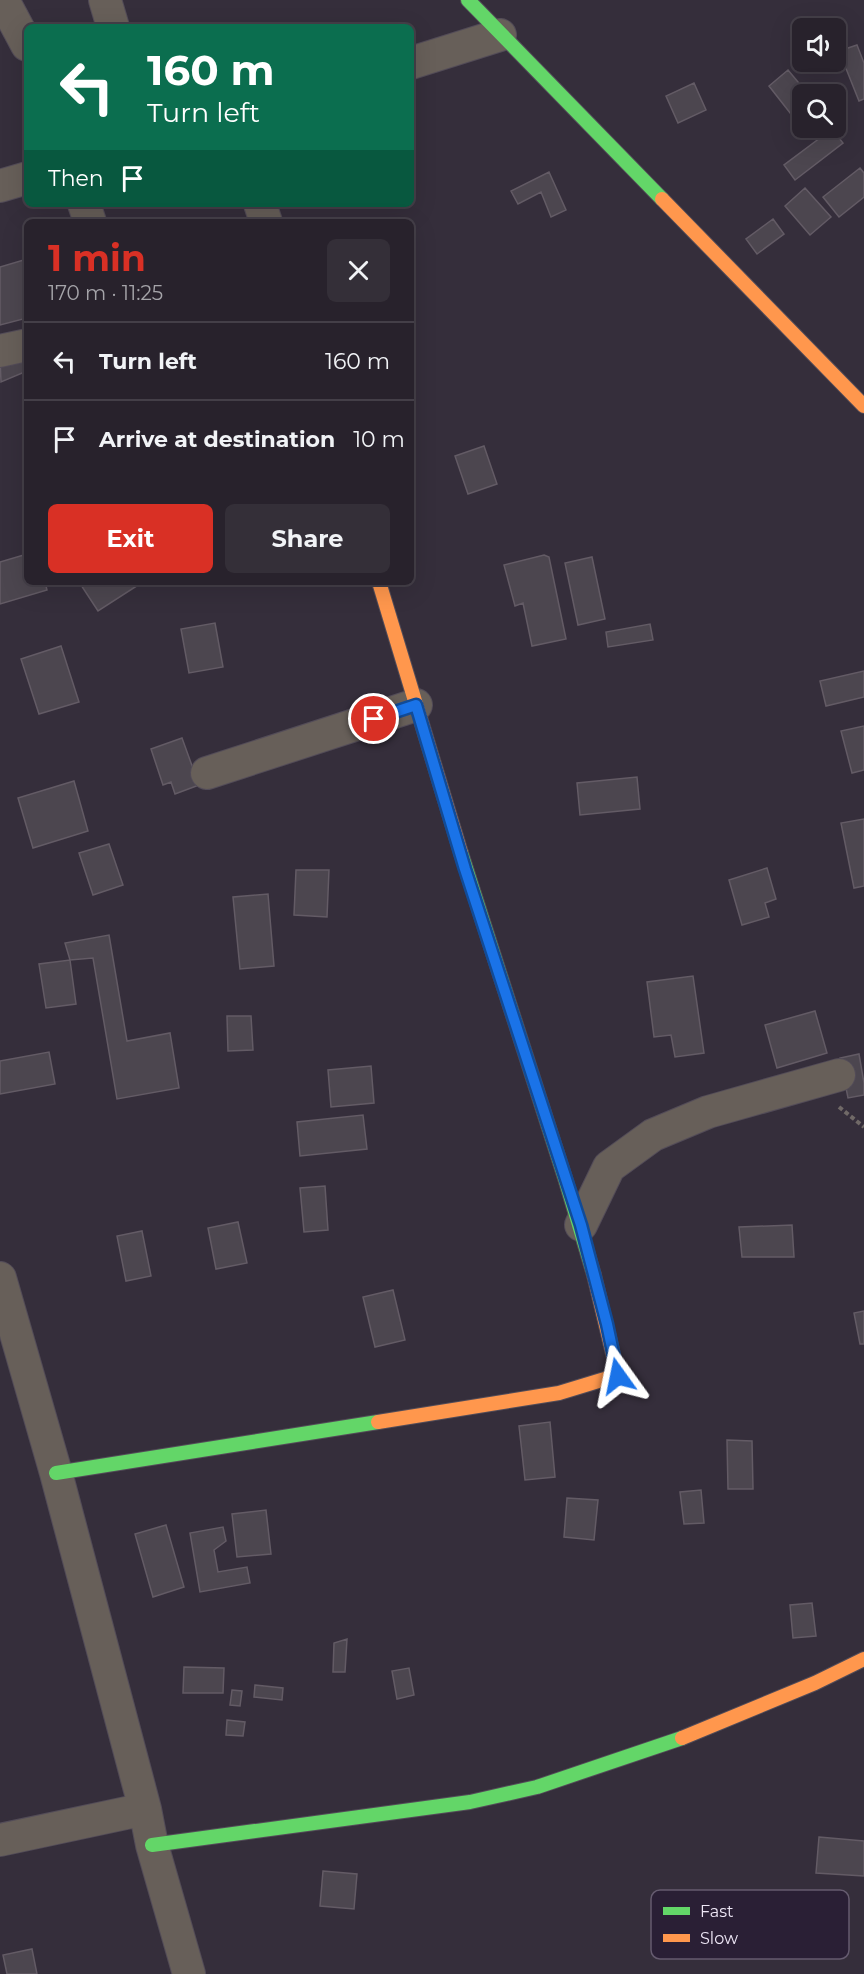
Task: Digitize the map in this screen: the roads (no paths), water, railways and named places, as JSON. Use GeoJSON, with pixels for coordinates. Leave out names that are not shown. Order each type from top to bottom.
{"type":"FeatureCollection","features":[{"type":"Feature","properties":{"kind":"street"},"geometry":{"type":"LineString","coordinates":[[3,0],[24,39]]}},
{"type":"Feature","properties":{"kind":"street"},"geometry":{"type":"LineString","coordinates":[[105,0],[111,24]]}},
{"type":"Feature","properties":{"kind":"street"},"geometry":{"type":"LineString","coordinates":[[468,0],[864,406]]}},
{"type":"Feature","properties":{"kind":"street"},"geometry":{"type":"LineString","coordinates":[[414,62],[500,35]]}},
{"type":"Feature","properties":{"kind":"street"},"geometry":{"type":"LineString","coordinates":[[0,186],[24,179]]}},
{"type":"Feature","properties":{"kind":"street"},"geometry":{"type":"LineString","coordinates":[[0,351],[24,346]]}},
{"type":"Feature","properties":{"kind":"street"},"geometry":{"type":"LineString","coordinates":[[56,1473],[559,1393],[618,1376],[581,1225],[465,869],[380,585]]}},
{"type":"Feature","properties":{"kind":"street"},"geometry":{"type":"LineString","coordinates":[[207,773],[416,705]]}},
{"type":"Feature","properties":{"kind":"street"},"geometry":{"type":"LineString","coordinates":[[581,1225],[609,1167],[653,1135],[708,1113],[839,1075]]}},
{"type":"Feature","properties":{"kind":"street"},"geometry":{"type":"LineString","coordinates":[[0,1278],[56,1473],[145,1809],[152,1845],[189,1974]]}},
{"type":"Feature","properties":{"kind":"street"},"geometry":{"type":"LineString","coordinates":[[152,1845],[470,1802],[537,1787],[693,1734],[815,1683],[864,1659]]}},
{"type":"Feature","properties":{"kind":"street"},"geometry":{"type":"LineString","coordinates":[[0,1840],[145,1809]]}}]}
